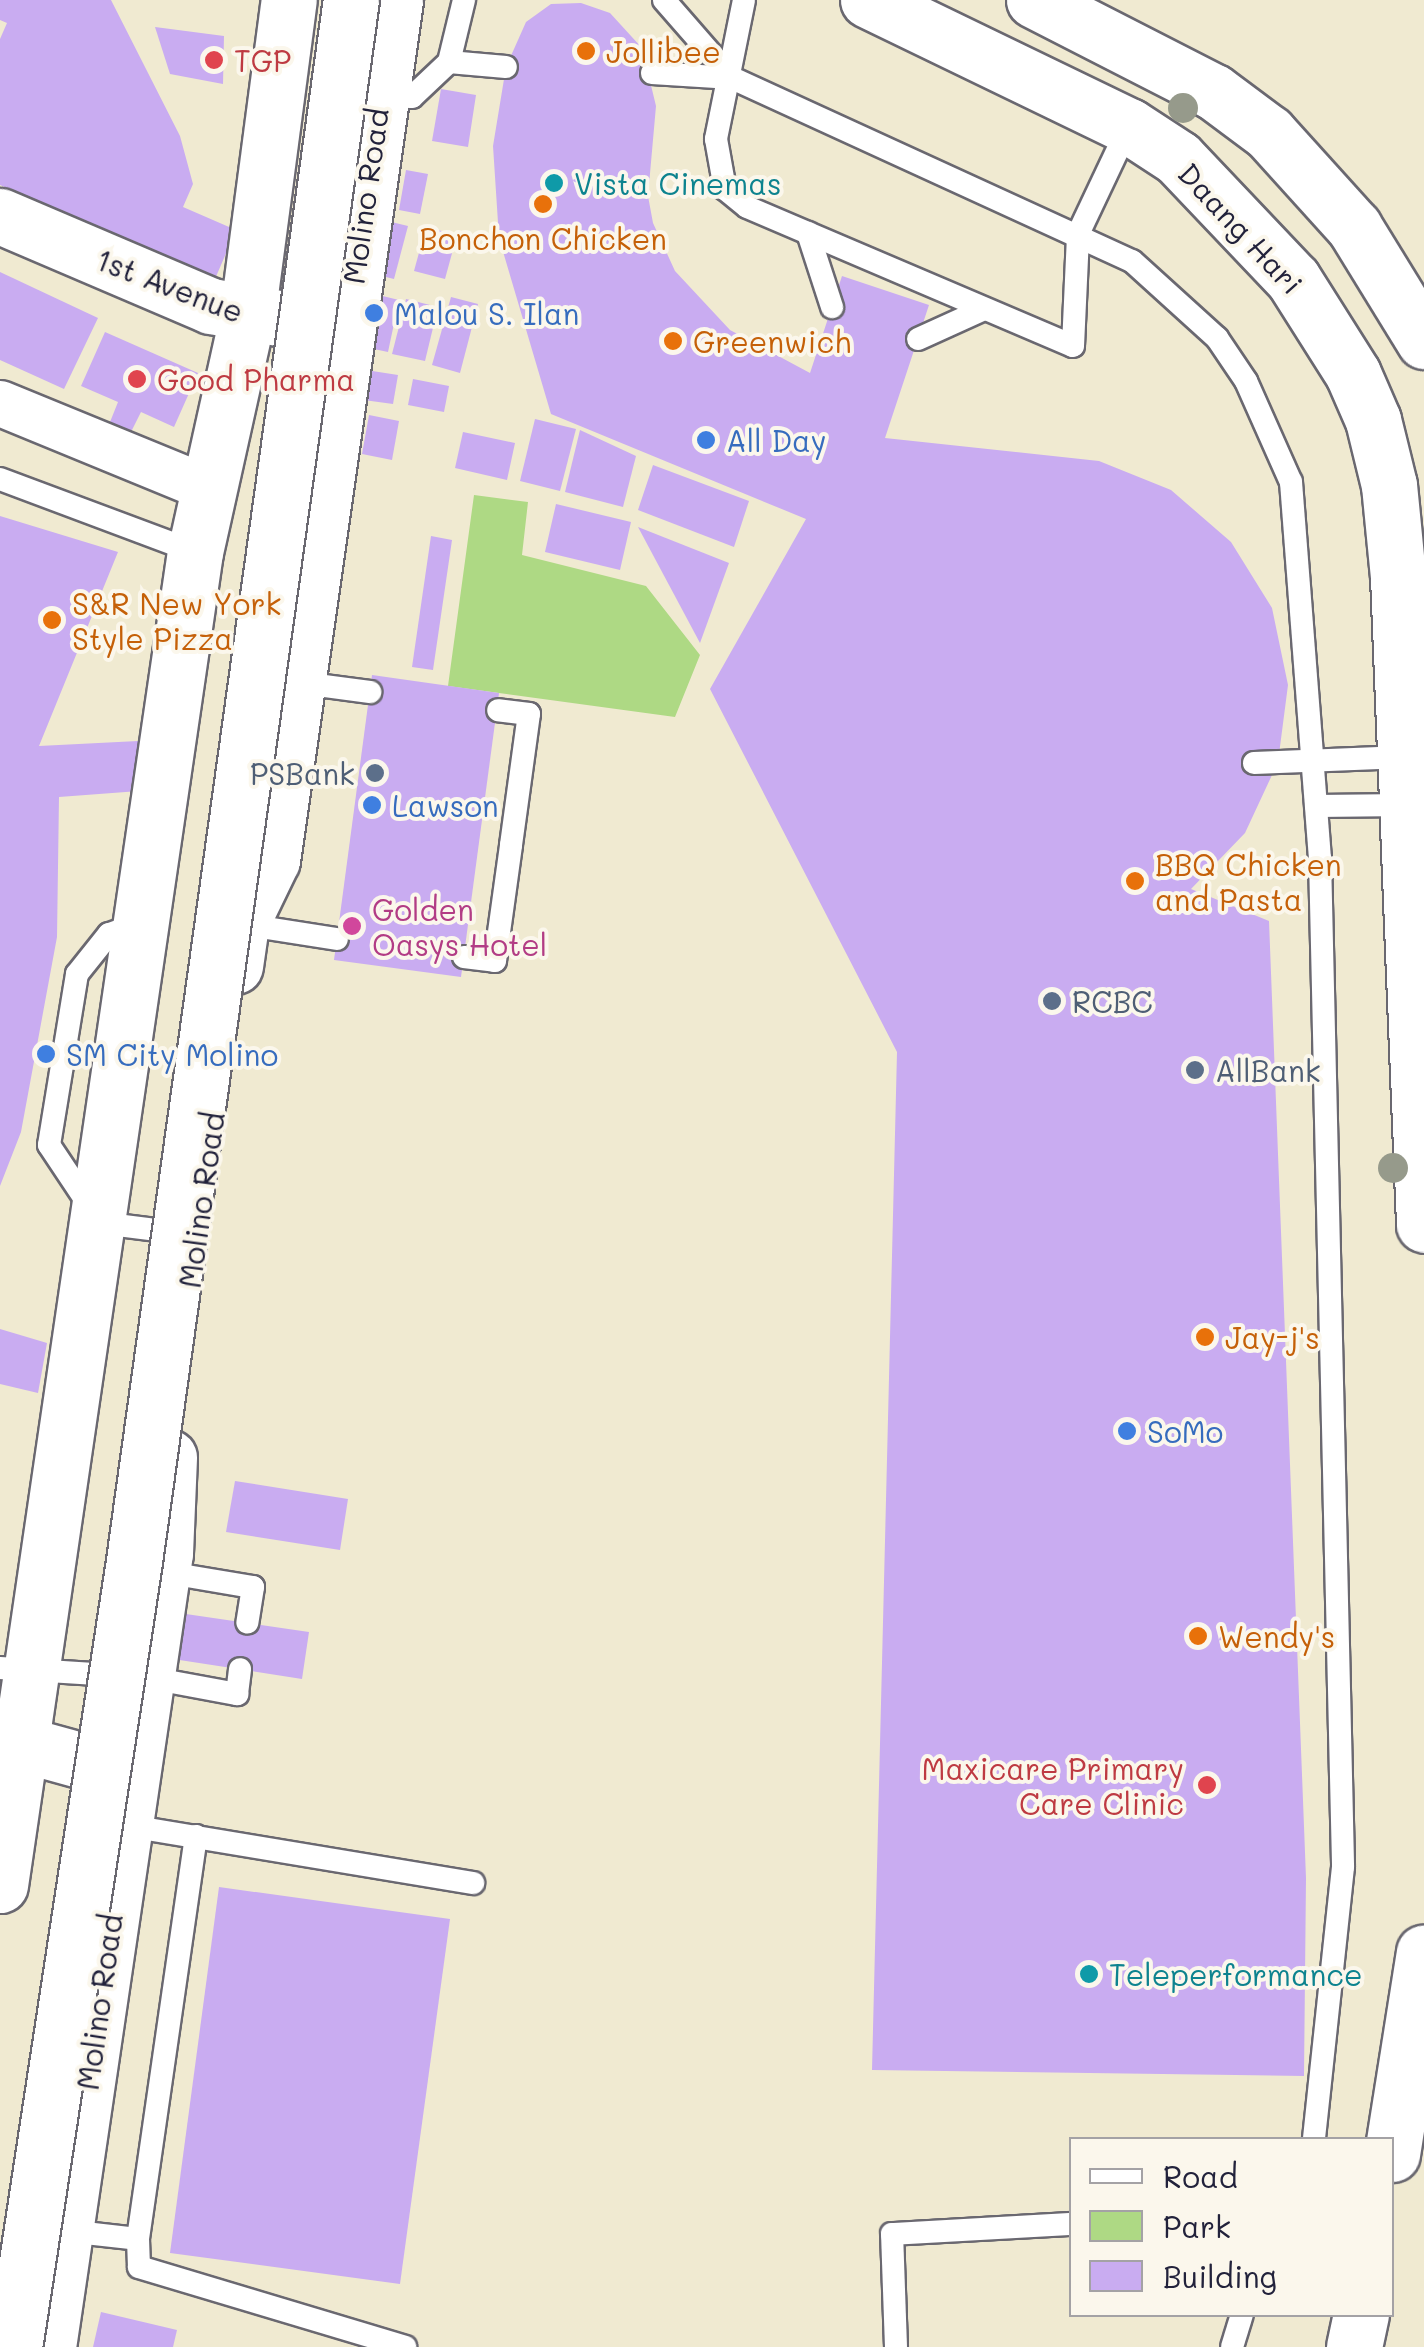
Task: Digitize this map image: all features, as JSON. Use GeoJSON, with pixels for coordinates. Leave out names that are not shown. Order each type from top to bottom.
{"type":"FeatureCollection","features":[{"type":"Feature","properties":{"kind":"main road"},"geometry":{"type":"LineString","coordinates":[[0,1885],[16,1670],[101,1222],[196,552],[247,317],[289,0]]}},
{"type":"Feature","properties":{"kind":"main road","name":"Molino Road"},"geometry":{"type":"LineString","coordinates":[[0,2237],[105,1557],[320,0]]}},
{"type":"Feature","properties":{"kind":"main road","name":"Molino Road"},"geometry":{"type":"LineString","coordinates":[[14,2347],[134,1562],[351,0]]}},
{"type":"Feature","properties":{"kind":"main road","name":"Molino Road"},"geometry":{"type":"LineString","coordinates":[[48,2347],[165,1553],[170,1420],[195,1235],[241,924],[272,860],[395,0]]}},
{"type":"Feature","properties":{"kind":"main road","name":"Daang Hari"},"geometry":{"type":"LineString","coordinates":[[868,0],[1129,126],[1178,158],[1255,233],[1293,279],[1353,374],[1373,420],[1388,485],[1415,784],[1424,1224]]}},
{"type":"Feature","properties":{"kind":"main road"},"geometry":{"type":"LineString","coordinates":[[1034,0],[1158,60],[1268,132],[1354,227],[1424,341]]}},
{"type":"Feature","properties":{"kind":"main road","name":"1st Avenue"},"geometry":{"type":"LineString","coordinates":[[0,216],[247,317],[346,330]]}},
{"type":"Feature","properties":{"kind":"main road"},"geometry":{"type":"LineString","coordinates":[[10,1740],[127,1799]]}},
{"type":"Feature","properties":{"kind":"main road"},"geometry":{"type":"LineString","coordinates":[[1394,2141],[1424,1953]]}},
{"type":"Feature","properties":{"kind":"main road"},"geometry":{"type":"LineString","coordinates":[[1354,2347],[1360,2317]]}},
{"type":"Feature","properties":{"kind":"street"},"geometry":{"type":"LineString","coordinates":[[0,402],[212,490]]}},
{"type":"Feature","properties":{"kind":"lane"},"geometry":{"type":"LineString","coordinates":[[380,96],[412,97],[449,62],[464,0]]}},
{"type":"Feature","properties":{"kind":"lane"},"geometry":{"type":"LineString","coordinates":[[664,0],[732,78]]}},
{"type":"Feature","properties":{"kind":"lane"},"geometry":{"type":"LineString","coordinates":[[744,0],[732,78],[716,139],[725,190],[747,207],[1073,346],[1078,234],[1129,126]]}},
{"type":"Feature","properties":{"kind":"lane"},"geometry":{"type":"LineString","coordinates":[[449,62],[506,66]]}},
{"type":"Feature","properties":{"kind":"lane"},"geometry":{"type":"LineString","coordinates":[[652,74],[732,78],[1132,261],[1179,298],[1217,338],[1270,429],[1291,482],[1316,806],[1343,1867],[1314,2137]]}},
{"type":"Feature","properties":{"kind":"lane"},"geometry":{"type":"LineString","coordinates":[[808,233],[832,307]]}},
{"type":"Feature","properties":{"kind":"lane"},"geometry":{"type":"LineString","coordinates":[[918,339],[984,309]]}},
{"type":"Feature","properties":{"kind":"lane"},"geometry":{"type":"LineString","coordinates":[[0,478],[196,552]]}},
{"type":"Feature","properties":{"kind":"lane"},"geometry":{"type":"LineString","coordinates":[[295,682],[370,692]]}},
{"type":"Feature","properties":{"kind":"lane"},"geometry":{"type":"LineString","coordinates":[[464,957],[495,961],[512,845],[529,714],[498,710]]}},
{"type":"Feature","properties":{"kind":"lane"},"geometry":{"type":"LineString","coordinates":[[1254,762],[1314,762],[1415,784]]}},
{"type":"Feature","properties":{"kind":"lane"},"geometry":{"type":"LineString","coordinates":[[1316,806],[1415,784]]}},
{"type":"Feature","properties":{"kind":"lane"},"geometry":{"type":"LineString","coordinates":[[241,924],[337,940]]}},
{"type":"Feature","properties":{"kind":"lane"},"geometry":{"type":"LineString","coordinates":[[101,1222],[195,1235]]}},
{"type":"Feature","properties":{"kind":"lane"},"geometry":{"type":"LineString","coordinates":[[165,1553],[181,1575],[253,1586],[247,1622]]}},
{"type":"Feature","properties":{"kind":"lane"},"geometry":{"type":"LineString","coordinates":[[16,1670],[145,1678],[237,1694],[240,1670]]}},
{"type":"Feature","properties":{"kind":"lane"},"geometry":{"type":"LineString","coordinates":[[127,1799],[196,1836],[473,1882]]}},
{"type":"Feature","properties":{"kind":"lane"},"geometry":{"type":"LineString","coordinates":[[196,1836],[138,2240],[139,2267],[404,2347]]}},
{"type":"Feature","properties":{"kind":"lane"},"geometry":{"type":"LineString","coordinates":[[896,2347],[892,2234],[1069,2224]]}},
{"type":"Feature","properties":{"kind":"lane"},"geometry":{"type":"LineString","coordinates":[[66,2231],[138,2240]]}},
{"type":"Feature","properties":{"kind":"lane"},"geometry":{"type":"LineString","coordinates":[[1232,2347],[1241,2317]]}},
{"type":"Feature","properties":{"kind":"green space"},"geometry":{"type":"Polygon","coordinates":[[[474,495],[528,502],[522,555],[646,586],[700,655],[675,717],[448,686],[474,495]]]}},
{"type":"Feature","properties":{"kind":"building"},"geometry":{"type":"Polygon","coordinates":[[[0,0],[111,0],[180,136],[193,184],[183,207],[236,230],[215,279],[0,185],[0,39],[7,23],[0,20],[0,0]]]}},
{"type":"Feature","properties":{"kind":"building","name":"SoMo"},"geometry":{"type":"Polygon","coordinates":[[[581,3],[610,13],[642,48],[656,106],[648,196],[653,223],[675,271],[730,330],[810,373],[842,276],[929,305],[885,438],[1099,461],[1171,490],[1231,542],[1272,608],[1288,685],[1278,762],[1245,833],[1191,889],[1269,921],[1306,1878],[1304,2076],[872,2070],[897,1052],[710,689],[806,519],[551,414],[499,238],[493,146],[506,67],[526,22],[551,4],[581,3]]]}},
{"type":"Feature","properties":{"kind":"building"},"geometry":{"type":"Polygon","coordinates":[[[155,27],[224,36],[223,84],[170,74],[155,27]]]}},
{"type":"Feature","properties":{"kind":"building"},"geometry":{"type":"Polygon","coordinates":[[[441,89],[476,95],[468,147],[432,141],[441,89]]]}},
{"type":"Feature","properties":{"kind":"building"},"geometry":{"type":"Polygon","coordinates":[[[406,170],[428,174],[420,214],[399,210],[406,170]]]}},
{"type":"Feature","properties":{"kind":"building"},"geometry":{"type":"Polygon","coordinates":[[[379,219],[408,226],[394,279],[366,272],[379,219]]]}},
{"type":"Feature","properties":{"kind":"building"},"geometry":{"type":"Polygon","coordinates":[[[426,227],[457,235],[445,279],[414,271],[426,227]]]}},
{"type":"Feature","properties":{"kind":"building"},"geometry":{"type":"Polygon","coordinates":[[[0,272],[98,318],[64,389],[0,360],[0,272]]]}},
{"type":"Feature","properties":{"kind":"building"},"geometry":{"type":"Polygon","coordinates":[[[362,291],[399,300],[388,352],[350,344],[362,291]]]}},
{"type":"Feature","properties":{"kind":"building"},"geometry":{"type":"Polygon","coordinates":[[[451,297],[478,304],[460,373],[432,365],[451,297]]]}},
{"type":"Feature","properties":{"kind":"building"},"geometry":{"type":"Polygon","coordinates":[[[406,299],[438,307],[425,361],[392,354],[406,299]]]}},
{"type":"Feature","properties":{"kind":"building"},"geometry":{"type":"Polygon","coordinates":[[[105,332],[198,373],[174,427],[141,412],[131,432],[110,422],[118,402],[81,386],[105,332]]]}},
{"type":"Feature","properties":{"kind":"building"},"geometry":{"type":"Polygon","coordinates":[[[353,368],[398,375],[393,404],[349,398],[353,368]]]}},
{"type":"Feature","properties":{"kind":"building"},"geometry":{"type":"Polygon","coordinates":[[[413,379],[449,386],[444,412],[408,405],[413,379]]]}},
{"type":"Feature","properties":{"kind":"building"},"geometry":{"type":"Polygon","coordinates":[[[369,415],[399,421],[392,460],[362,454],[369,415]]]}},
{"type":"Feature","properties":{"kind":"building"},"geometry":{"type":"Polygon","coordinates":[[[535,419],[576,429],[560,491],[520,481],[535,419]]]}},
{"type":"Feature","properties":{"kind":"building"},"geometry":{"type":"Polygon","coordinates":[[[580,430],[636,456],[623,507],[565,492],[580,430]]]}},
{"type":"Feature","properties":{"kind":"building"},"geometry":{"type":"Polygon","coordinates":[[[463,432],[515,443],[507,480],[455,468],[463,432]]]}},
{"type":"Feature","properties":{"kind":"building"},"geometry":{"type":"Polygon","coordinates":[[[653,465],[749,501],[734,547],[638,510],[653,465]]]}},
{"type":"Feature","properties":{"kind":"building"},"geometry":{"type":"Polygon","coordinates":[[[556,504],[631,522],[620,570],[545,552],[556,504]]]}},
{"type":"Feature","properties":{"kind":"building"},"geometry":{"type":"Polygon","coordinates":[[[0,516],[118,552],[39,746],[138,741],[139,791],[59,797],[57,937],[21,1132],[0,1186],[0,516]]]}},
{"type":"Feature","properties":{"kind":"building"},"geometry":{"type":"Polygon","coordinates":[[[638,527],[729,563],[700,643],[638,527]]]}},
{"type":"Feature","properties":{"kind":"building"},"geometry":{"type":"Polygon","coordinates":[[[431,536],[452,540],[433,670],[412,667],[431,536]]]}},
{"type":"Feature","properties":{"kind":"building"},"geometry":{"type":"Polygon","coordinates":[[[372,675],[499,693],[461,977],[334,960],[372,675]]]}},
{"type":"Feature","properties":{"kind":"building"},"geometry":{"type":"Polygon","coordinates":[[[0,1329],[47,1343],[38,1393],[0,1384],[0,1329]]]}},
{"type":"Feature","properties":{"kind":"building"},"geometry":{"type":"Polygon","coordinates":[[[235,1481],[348,1499],[340,1550],[226,1532],[235,1481]]]}},
{"type":"Feature","properties":{"kind":"building"},"geometry":{"type":"Polygon","coordinates":[[[179,1613],[309,1632],[302,1679],[173,1659],[179,1613]]]}},
{"type":"Feature","properties":{"kind":"building"},"geometry":{"type":"Polygon","coordinates":[[[219,1887],[450,1919],[400,2284],[170,2253],[219,1887]]]}},
{"type":"Feature","properties":{"kind":"building"},"geometry":{"type":"Polygon","coordinates":[[[101,2312],[177,2330],[173,2347],[93,2347],[101,2312]]]}},
{"type":"Feature","properties":{"kind":"place","name":"Jollibee"},"geometry":{"type":"Point","coordinates":[586,51]}},
{"type":"Feature","properties":{"kind":"place","name":"TGP"},"geometry":{"type":"Point","coordinates":[214,60]}},
{"type":"Feature","properties":{"kind":"place","name":"Vista Cinemas"},"geometry":{"type":"Point","coordinates":[554,183]}},
{"type":"Feature","properties":{"kind":"place","name":"Bonchon Chicken"},"geometry":{"type":"Point","coordinates":[543,204]}},
{"type":"Feature","properties":{"kind":"place","name":"Malou S. Ilan"},"geometry":{"type":"Point","coordinates":[374,313]}},
{"type":"Feature","properties":{"kind":"place","name":"Greenwich"},"geometry":{"type":"Point","coordinates":[673,341]}},
{"type":"Feature","properties":{"kind":"place","name":"Good Pharma"},"geometry":{"type":"Point","coordinates":[137,379]}},
{"type":"Feature","properties":{"kind":"place","name":"All Day"},"geometry":{"type":"Point","coordinates":[706,440]}},
{"type":"Feature","properties":{"kind":"place","name":"S&R New York Style Pizza"},"geometry":{"type":"Point","coordinates":[52,620]}},
{"type":"Feature","properties":{"kind":"place","name":"PSBank"},"geometry":{"type":"Point","coordinates":[375,773]}},
{"type":"Feature","properties":{"kind":"place","name":"Lawson"},"geometry":{"type":"Point","coordinates":[372,805]}},
{"type":"Feature","properties":{"kind":"place","name":"BBQ Chicken and Pasta"},"geometry":{"type":"Point","coordinates":[1135,881]}},
{"type":"Feature","properties":{"kind":"place","name":"Golden Oasys Hotel"},"geometry":{"type":"Point","coordinates":[352,926]}},
{"type":"Feature","properties":{"kind":"place","name":"RCBC"},"geometry":{"type":"Point","coordinates":[1052,1001]}},
{"type":"Feature","properties":{"kind":"place","name":"SM City Molino"},"geometry":{"type":"Point","coordinates":[46,1054]}},
{"type":"Feature","properties":{"kind":"place","name":"AllBank"},"geometry":{"type":"Point","coordinates":[1195,1070]}},
{"type":"Feature","properties":{"kind":"place","name":"Jay-j's"},"geometry":{"type":"Point","coordinates":[1205,1337]}},
{"type":"Feature","properties":{"kind":"place","name":"SoMo"},"geometry":{"type":"Point","coordinates":[1127,1431]}},
{"type":"Feature","properties":{"kind":"place","name":"Wendy's"},"geometry":{"type":"Point","coordinates":[1198,1636]}},
{"type":"Feature","properties":{"kind":"place","name":"Maxicare Primary Care Clinic"},"geometry":{"type":"Point","coordinates":[1207,1785]}},
{"type":"Feature","properties":{"kind":"place","name":"Teleperformance"},"geometry":{"type":"Point","coordinates":[1089,1974]}}]}
